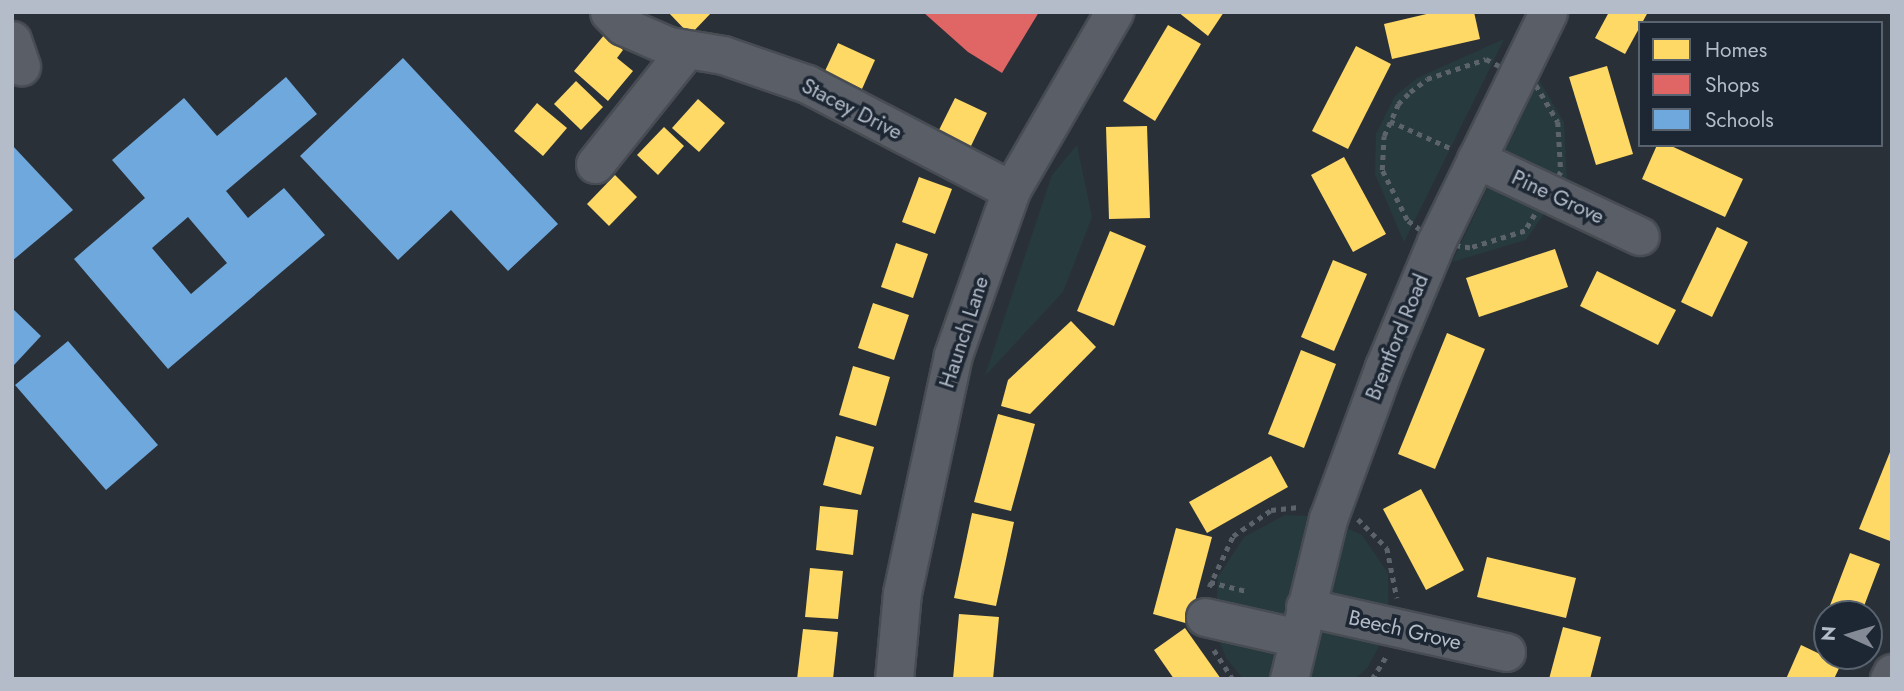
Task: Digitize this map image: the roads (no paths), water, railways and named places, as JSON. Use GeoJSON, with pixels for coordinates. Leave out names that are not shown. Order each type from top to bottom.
{"type":"FeatureCollection","features":[{"type":"Feature","properties":{"kind":"street","name":"Stacey Drive"},"geometry":{"type":"LineString","coordinates":[[609,12],[623,26],[649,39],[686,50],[723,55],[807,84],[1011,190]]}},
{"type":"Feature","properties":{"kind":"street","name":"Haunch Lane"},"geometry":{"type":"LineString","coordinates":[[894,679],[902,593],[953,355],[1011,190],[1114,12]]}},
{"type":"Feature","properties":{"kind":"street","name":"Brentford Road"},"geometry":{"type":"LineString","coordinates":[[1289,679],[1328,519],[1384,366],[1476,159],[1548,12]]}},
{"type":"Feature","properties":{"kind":"street"},"geometry":{"type":"LineString","coordinates":[[595,164],[686,50]]}},
{"type":"Feature","properties":{"kind":"street","name":"Pine Grove"},"geometry":{"type":"LineString","coordinates":[[1476,159],[1640,236]]}},
{"type":"Feature","properties":{"kind":"street","name":"Beech Grove"},"geometry":{"type":"LineString","coordinates":[[1205,617],[1302,622],[1506,652]]}},
{"type":"Feature","properties":{"kind":"street"},"geometry":{"type":"LineString","coordinates":[[1889,679],[1892,673]]}}]}
